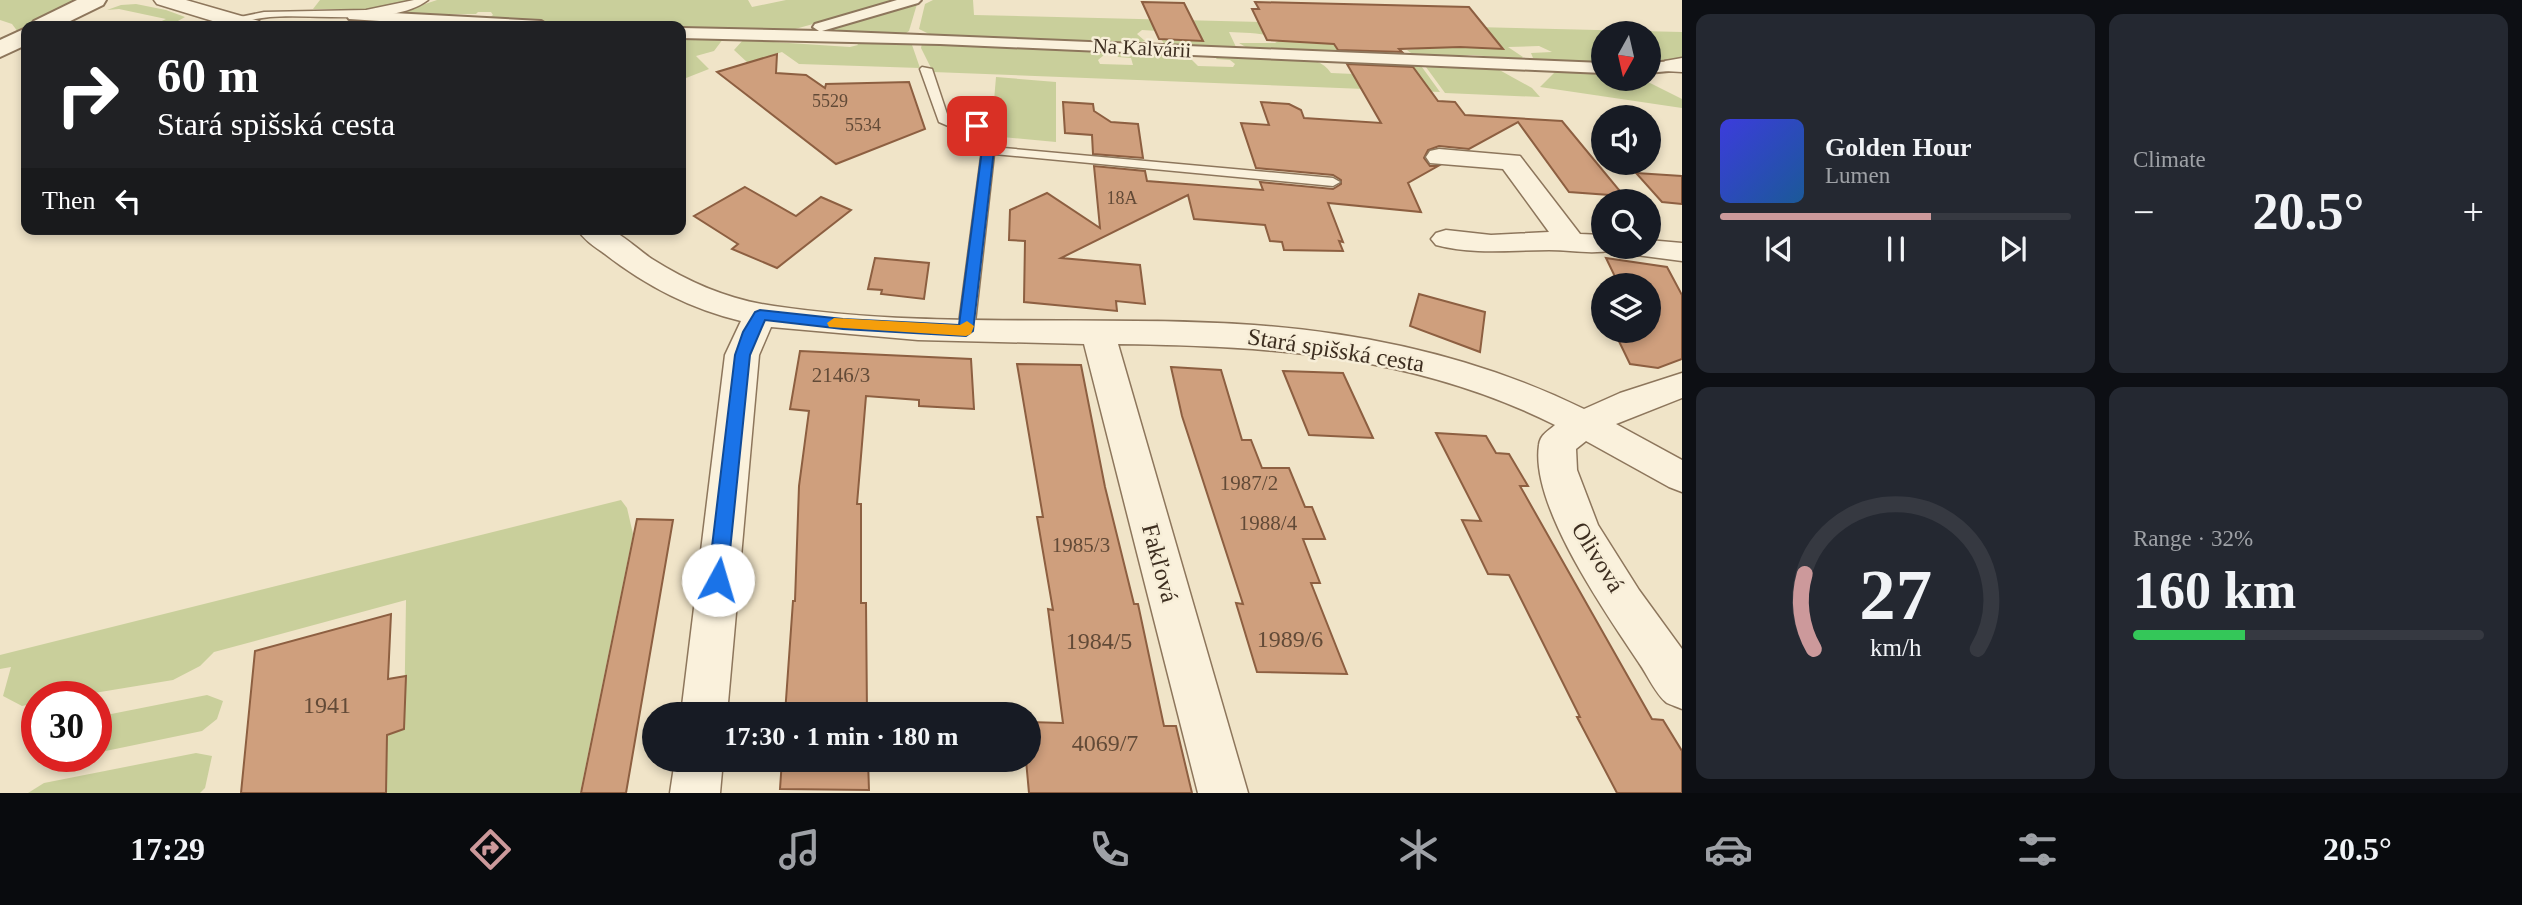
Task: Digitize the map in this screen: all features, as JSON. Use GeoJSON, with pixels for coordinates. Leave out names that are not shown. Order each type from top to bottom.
{"type":"FeatureCollection","features":[{"type":"Feature","properties":{"kind":"street"},"geometry":{"type":"LineString","coordinates":[[52,21],[95,0]]}},
{"type":"Feature","properties":{"kind":"street"},"geometry":{"type":"LineString","coordinates":[[804,35],[817,28],[913,0]]}},
{"type":"Feature","properties":{"kind":"street"},"geometry":{"type":"LineString","coordinates":[[160,1],[235,21]]}},
{"type":"Feature","properties":{"kind":"street"},"geometry":{"type":"LineString","coordinates":[[363,16],[445,21]]}},
{"type":"Feature","properties":{"kind":"street","name":"Na Kalvárii"},"geometry":{"type":"LineString","coordinates":[[686,33],[804,35],[1591,68]]}},
{"type":"Feature","properties":{"kind":"street"},"geometry":{"type":"LineString","coordinates":[[1439,157],[1511,162],[1570,241]]}},
{"type":"Feature","properties":{"kind":"street","name":"Stará spišská cesta"},"geometry":{"type":"LineString","coordinates":[[599,235],[639,265],[676,286],[721,305],[760,315],[843,324],[966,331],[1252,336],[1297,339],[1377,352],[1475,377],[1528,398],[1682,477]]}},
{"type":"Feature","properties":{"kind":"street"},"geometry":{"type":"LineString","coordinates":[[1446,239],[1491,244],[1570,241],[1591,243]]}},
{"type":"Feature","properties":{"kind":"street"},"geometry":{"type":"LineString","coordinates":[[1661,250],[1682,252]]}},
{"type":"Feature","properties":{"kind":"street"},"geometry":{"type":"LineString","coordinates":[[705,702],[742,355],[760,315]]}},
{"type":"Feature","properties":{"kind":"street","name":"Fakľová"},"geometry":{"type":"LineString","coordinates":[[1098,333],[1223,793]]}},
{"type":"Feature","properties":{"kind":"street"},"geometry":{"type":"LineString","coordinates":[[1581,425],[1616,407],[1682,385]]}},
{"type":"Feature","properties":{"kind":"street","name":"Olivová"},"geometry":{"type":"LineString","coordinates":[[1581,425],[1557,443],[1555,457],[1561,490],[1586,542],[1682,687]]}},
{"type":"Feature","properties":{"kind":"street"},"geometry":{"type":"LineString","coordinates":[[695,793],[698,772]]}},
{"type":"Feature","properties":{"kind":"lane"},"geometry":{"type":"LineString","coordinates":[[270,15],[281,0]]}},
{"type":"Feature","properties":{"kind":"lane"},"geometry":{"type":"LineString","coordinates":[[254,21],[270,15],[363,16],[401,9],[423,0]]}},
{"type":"Feature","properties":{"kind":"lane"},"geometry":{"type":"LineString","coordinates":[[926,69],[943,119],[953,124],[972,119],[988,150],[966,331]]}},
{"type":"Feature","properties":{"kind":"lane"},"geometry":{"type":"LineString","coordinates":[[988,150],[1333,182]]}},
{"type":"Feature","properties":{"kind":"green space"},"geometry":{"type":"Polygon","coordinates":[[[0,0],[81,0],[40,21],[21,21],[21,30],[18,32],[12,24],[0,20],[0,0]]]}},
{"type":"Feature","properties":{"kind":"green space"},"geometry":{"type":"Polygon","coordinates":[[[320,0],[410,0],[376,9],[313,9],[320,0]]]}},
{"type":"Feature","properties":{"kind":"green space"},"geometry":{"type":"Polygon","coordinates":[[[437,0],[748,0],[752,7],[786,0],[899,0],[788,31],[686,29],[686,21],[468,19],[487,19],[493,15],[491,12],[392,15],[437,0]]]}},
{"type":"Feature","properties":{"kind":"green space"},"geometry":{"type":"Polygon","coordinates":[[[933,0],[973,0],[974,15],[1591,30],[1591,62],[1533,58],[1531,53],[1552,52],[1539,46],[1508,47],[1523,57],[1518,60],[1473,55],[1429,58],[1407,50],[1438,47],[1393,49],[1392,54],[1388,55],[1249,49],[1239,43],[1275,43],[1280,40],[1261,34],[1229,32],[1236,47],[1165,45],[1161,39],[1178,40],[1175,32],[1142,30],[1137,34],[1145,41],[1134,44],[933,36],[919,29],[925,4],[933,0]]]}},
{"type":"Feature","properties":{"kind":"green space"},"geometry":{"type":"Polygon","coordinates":[[[136,4],[185,17],[178,21],[162,21],[166,19],[119,9],[107,10],[136,4]]]}},
{"type":"Feature","properties":{"kind":"green space"},"geometry":{"type":"Polygon","coordinates":[[[917,4],[906,33],[822,30],[917,4]]]}},
{"type":"Feature","properties":{"kind":"green space"},"geometry":{"type":"Polygon","coordinates":[[[1661,31],[1682,32],[1682,60],[1663,61],[1661,31]]]}},
{"type":"Feature","properties":{"kind":"green space"},"geometry":{"type":"Polygon","coordinates":[[[686,37],[723,39],[714,51],[696,56],[709,69],[686,78],[686,37]]]}},
{"type":"Feature","properties":{"kind":"green space"},"geometry":{"type":"Polygon","coordinates":[[[743,40],[850,47],[858,45],[856,42],[911,42],[920,68],[799,64],[782,52],[748,63],[734,50],[743,40]]]}},
{"type":"Feature","properties":{"kind":"green space"},"geometry":{"type":"Polygon","coordinates":[[[922,43],[1102,51],[1104,55],[1098,60],[1100,64],[1133,65],[1131,58],[1118,57],[1115,51],[1180,54],[1190,58],[1198,66],[1233,67],[1235,64],[1230,60],[1216,59],[1218,56],[1271,60],[1295,58],[1319,62],[1331,73],[1354,74],[1365,66],[1347,65],[1346,61],[1419,63],[1440,92],[933,72],[921,48],[922,43]]]}},
{"type":"Feature","properties":{"kind":"green space"},"geometry":{"type":"Polygon","coordinates":[[[1423,63],[1494,67],[1532,88],[1540,97],[1445,93],[1423,63]]]}},
{"type":"Feature","properties":{"kind":"green space"},"geometry":{"type":"Polygon","coordinates":[[[1557,70],[1591,72],[1591,91],[1661,91],[1661,88],[1682,99],[1682,108],[1540,87],[1557,70]]]}},
{"type":"Feature","properties":{"kind":"green space"},"geometry":{"type":"Polygon","coordinates":[[[996,77],[1056,82],[1056,142],[991,136],[996,77]]]}},
{"type":"Feature","properties":{"kind":"green space"},"geometry":{"type":"Polygon","coordinates":[[[621,500],[627,508],[633,534],[580,793],[386,793],[387,735],[404,729],[406,600],[214,652],[200,666],[173,680],[112,690],[112,681],[21,681],[21,705],[3,696],[11,667],[0,669],[0,655],[621,500]]]}},
{"type":"Feature","properties":{"kind":"green space"},"geometry":{"type":"Polygon","coordinates":[[[207,695],[223,701],[217,719],[202,731],[112,750],[112,714],[207,695]]]}},
{"type":"Feature","properties":{"kind":"green space"},"geometry":{"type":"Polygon","coordinates":[[[196,753],[212,756],[205,788],[200,793],[28,793],[44,783],[112,772],[112,770],[196,753]]]}},
{"type":"Feature","properties":{"kind":"building"},"geometry":{"type":"Polygon","coordinates":[[[1142,2],[1184,3],[1203,41],[1159,39],[1142,2]]]}},
{"type":"Feature","properties":{"kind":"building"},"geometry":{"type":"Polygon","coordinates":[[[1255,2],[1469,7],[1503,49],[1399,49],[1402,52],[1338,50],[1334,44],[1267,40],[1252,9],[1259,9],[1255,2]]]}},
{"type":"Feature","properties":{"kind":"building"},"geometry":{"type":"Polygon","coordinates":[[[777,54],[776,73],[806,75],[825,88],[826,84],[909,82],[925,129],[836,164],[717,72],[777,54]]]}},
{"type":"Feature","properties":{"kind":"building"},"geometry":{"type":"Polygon","coordinates":[[[1347,64],[1413,67],[1438,101],[1455,102],[1465,115],[1562,121],[1591,156],[1591,175],[1607,175],[1618,189],[1591,189],[1591,194],[1569,192],[1518,122],[1469,149],[1439,146],[1428,150],[1424,158],[1430,166],[1438,166],[1408,183],[1421,212],[1328,203],[1343,242],[1339,241],[1343,251],[1284,250],[1282,242],[1270,241],[1265,225],[1194,219],[1188,195],[1061,258],[1140,265],[1145,304],[1116,301],[1117,311],[1024,302],[1025,241],[1009,240],[1010,210],[1047,193],[1100,228],[1094,166],[1145,171],[1147,181],[1263,190],[1260,182],[1333,189],[1341,184],[1341,180],[1333,175],[1256,168],[1241,123],[1269,125],[1261,102],[1289,104],[1301,110],[1304,118],[1381,123],[1347,64]]]}},
{"type":"Feature","properties":{"kind":"building"},"geometry":{"type":"Polygon","coordinates":[[[1063,102],[1093,104],[1094,111],[1111,122],[1138,124],[1143,158],[1093,154],[1092,135],[1065,133],[1063,102]]]}},
{"type":"Feature","properties":{"kind":"building"},"geometry":{"type":"Polygon","coordinates":[[[1638,175],[1682,176],[1682,204],[1662,202],[1661,189],[1650,189],[1638,175]]]}},
{"type":"Feature","properties":{"kind":"building"},"geometry":{"type":"Polygon","coordinates":[[[745,187],[796,216],[821,197],[851,210],[777,268],[732,249],[738,244],[694,216],[745,187]]]}},
{"type":"Feature","properties":{"kind":"building"},"geometry":{"type":"Polygon","coordinates":[[[875,258],[929,263],[924,299],[881,294],[882,290],[868,289],[875,258]]]}},
{"type":"Feature","properties":{"kind":"building"},"geometry":{"type":"Polygon","coordinates":[[[1606,259],[1667,267],[1682,295],[1682,359],[1658,368],[1630,364],[1620,343],[1661,343],[1661,273],[1613,273],[1606,259]]]}},
{"type":"Feature","properties":{"kind":"building"},"geometry":{"type":"Polygon","coordinates":[[[1419,294],[1485,312],[1480,352],[1410,326],[1419,294]]]}},
{"type":"Feature","properties":{"kind":"building"},"geometry":{"type":"Polygon","coordinates":[[[800,351],[971,359],[974,409],[919,406],[919,400],[866,396],[857,504],[861,504],[861,603],[866,603],[867,702],[786,702],[795,601],[799,486],[809,411],[790,409],[800,351]]]}},
{"type":"Feature","properties":{"kind":"building"},"geometry":{"type":"Polygon","coordinates":[[[1017,364],[1081,365],[1105,487],[1134,604],[1138,604],[1164,726],[1176,726],[1192,793],[1029,793],[1027,772],[1041,772],[1041,722],[1063,723],[1048,609],[1053,610],[1037,517],[1043,517],[1017,364]]]}},
{"type":"Feature","properties":{"kind":"building"},"geometry":{"type":"Polygon","coordinates":[[[1171,367],[1221,370],[1242,440],[1251,440],[1262,468],[1289,468],[1305,507],[1312,507],[1325,539],[1303,539],[1320,583],[1311,583],[1347,674],[1257,672],[1236,603],[1243,604],[1182,416],[1171,367]]]}},
{"type":"Feature","properties":{"kind":"building"},"geometry":{"type":"Polygon","coordinates":[[[1283,371],[1343,373],[1373,438],[1309,435],[1283,371]]]}},
{"type":"Feature","properties":{"kind":"building"},"geometry":{"type":"Polygon","coordinates":[[[1436,433],[1486,436],[1496,453],[1509,454],[1528,486],[1520,486],[1652,719],[1663,720],[1682,751],[1682,793],[1617,793],[1577,717],[1580,717],[1509,575],[1488,574],[1462,520],[1481,521],[1436,433]]]}},
{"type":"Feature","properties":{"kind":"building"},"geometry":{"type":"Polygon","coordinates":[[[637,519],[673,520],[626,793],[581,793],[637,519]]]}},
{"type":"Feature","properties":{"kind":"building"},"geometry":{"type":"Polygon","coordinates":[[[391,614],[388,679],[406,676],[404,729],[387,735],[386,793],[241,793],[255,651],[391,614]]]}},
{"type":"Feature","properties":{"kind":"building"},"geometry":{"type":"Polygon","coordinates":[[[781,772],[868,772],[869,790],[780,789],[781,772]]]}},
{"type":"Feature","properties":{"kind":"slow traffic"},"geometry":{"type":"LineString","coordinates":[[834,323],[966,331],[967,326]]}},
{"type":"Feature","properties":{"kind":"route"},"geometry":{"type":"LineString","coordinates":[[718,580],[742,355],[750,332],[760,315],[843,324],[966,331],[988,150],[977,126]]}}]}
